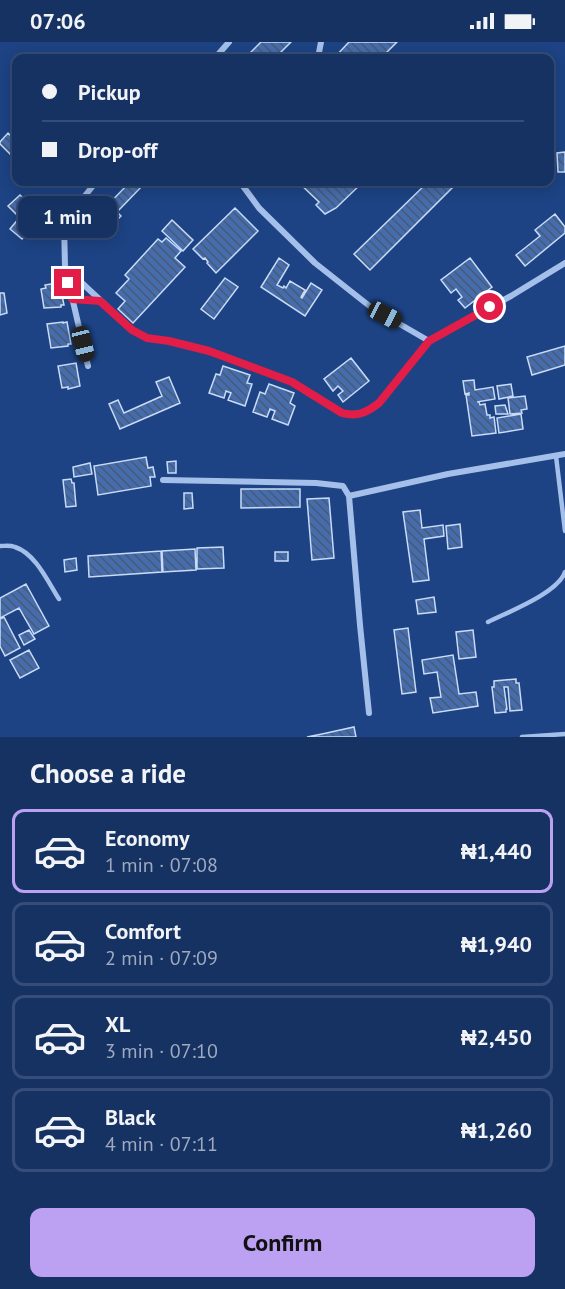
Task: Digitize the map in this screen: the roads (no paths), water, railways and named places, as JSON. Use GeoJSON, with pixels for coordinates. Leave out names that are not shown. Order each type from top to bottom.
{"type":"FeatureCollection","features":[{"type":"Feature","properties":{"kind":"street"},"geometry":{"type":"LineString","coordinates":[[218,54],[229,42]]}},
{"type":"Feature","properties":{"kind":"street"},"geometry":{"type":"LineString","coordinates":[[88,366],[65,267],[64,222],[93,186]]}},
{"type":"Feature","properties":{"kind":"street"},"geometry":{"type":"LineString","coordinates":[[244,186],[259,208],[315,264],[372,308],[429,341]]}},
{"type":"Feature","properties":{"kind":"street"},"geometry":{"type":"LineString","coordinates":[[65,267],[132,330],[147,338],[209,351],[282,378],[342,413],[351,415],[361,414],[379,403],[429,341],[565,263]]}},
{"type":"Feature","properties":{"kind":"street"},"geometry":{"type":"LineString","coordinates":[[72,299],[100,301]]}},
{"type":"Feature","properties":{"kind":"street"},"geometry":{"type":"LineString","coordinates":[[349,496],[448,474],[565,454]]}},
{"type":"Feature","properties":{"kind":"street"},"geometry":{"type":"LineString","coordinates":[[163,480],[316,483],[343,486],[349,496],[369,713]]}},
{"type":"Feature","properties":{"kind":"lane"},"geometry":{"type":"LineString","coordinates":[[556,456],[565,531]]}},
{"type":"Feature","properties":{"kind":"lane"},"geometry":{"type":"LineString","coordinates":[[0,546],[12,546],[26,552],[59,599]]}},
{"type":"Feature","properties":{"kind":"lane"},"geometry":{"type":"LineString","coordinates":[[488,622],[551,590],[563,578],[565,572]]}},
{"type":"Feature","properties":{"kind":"lane"},"geometry":{"type":"LineString","coordinates":[[522,737],[565,734]]}}]}
